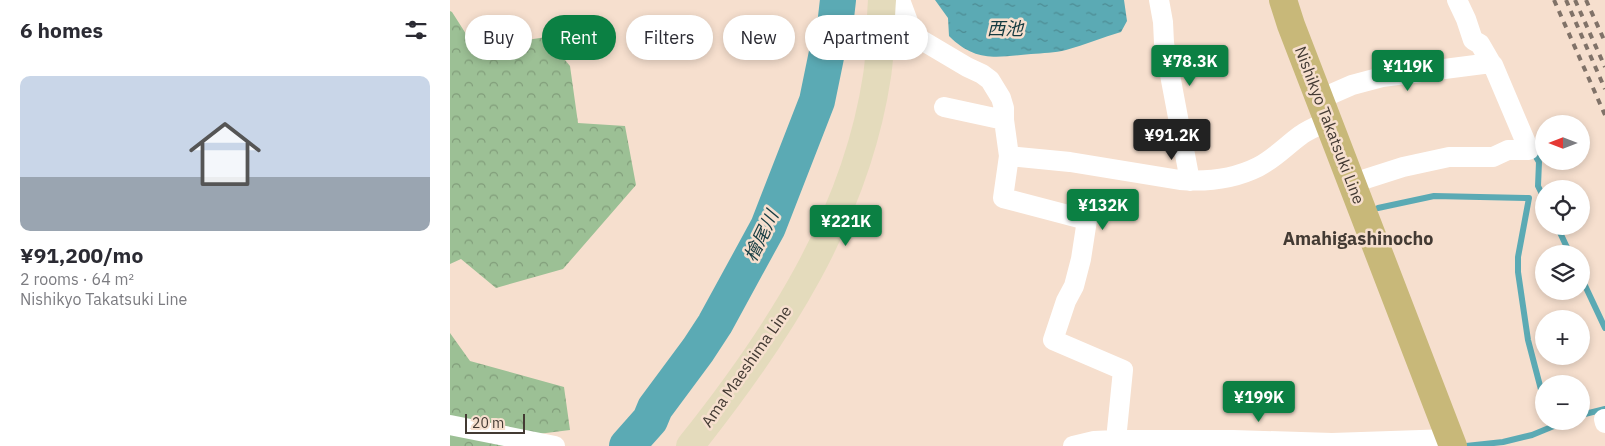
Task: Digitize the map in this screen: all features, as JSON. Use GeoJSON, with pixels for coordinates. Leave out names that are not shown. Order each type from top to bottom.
{"type":"FeatureCollection","features":[{"type":"Feature","properties":{"kind":"main road","name":"Ama Maeshima Line"},"geometry":{"type":"LineString","coordinates":[[690,446],[757,357],[805,279],[841,205],[858,154],[878,74],[882,0]]}},
{"type":"Feature","properties":{"kind":"main road","name":"Nishikyo Takatsuki Line"},"geometry":{"type":"LineString","coordinates":[[1283,0],[1451,443]]}},
{"type":"Feature","properties":{"kind":"street"},"geometry":{"type":"LineString","coordinates":[[900,0],[914,35],[982,74],[990,80],[1001,98],[1004,108],[1009,156],[1003,198],[1086,220],[1084,241],[1074,286],[1066,301],[1053,340],[1123,370],[1116,440]]}},
{"type":"Feature","properties":{"kind":"street"},"geometry":{"type":"LineString","coordinates":[[1158,0],[1169,32],[1190,180]]}},
{"type":"Feature","properties":{"kind":"street"},"geometry":{"type":"LineString","coordinates":[[1353,183],[1403,167],[1449,158],[1493,158],[1508,150],[1529,150],[1493,65],[1480,44],[1473,40],[1457,0]]}},
{"type":"Feature","properties":{"kind":"street"},"geometry":{"type":"LineString","coordinates":[[1009,156],[1070,162],[1190,180],[1217,179],[1240,174],[1260,166],[1302,134],[1324,110],[1352,85],[1382,77],[1490,63]]}},
{"type":"Feature","properties":{"kind":"street"},"geometry":{"type":"LineString","coordinates":[[944,107],[1004,120]]}},
{"type":"Feature","properties":{"kind":"street"},"geometry":{"type":"LineString","coordinates":[[450,425],[555,446]]}},
{"type":"Feature","properties":{"kind":"street"},"geometry":{"type":"LineString","coordinates":[[1074,446],[1094,441],[1116,440],[1451,443]]}},
{"type":"Feature","properties":{"kind":"green space"},"geometry":{"type":"Polygon","coordinates":[[[450,11],[465,32],[465,60],[532,60],[532,39],[542,38],[542,60],[565,60],[570,66],[578,123],[625,126],[636,185],[563,269],[496,288],[461,259],[450,264],[450,11]]]}},
{"type":"Feature","properties":{"kind":"green space"},"geometry":{"type":"Polygon","coordinates":[[[450,333],[470,361],[564,387],[570,430],[538,434],[530,446],[450,446],[450,333]]]}},
{"type":"Feature","properties":{"kind":"water","name":"西池"},"geometry":{"type":"Polygon","coordinates":[[[935,0],[1124,0],[1127,21],[1121,32],[1066,50],[997,57],[987,56],[968,51],[949,36],[948,18],[935,0]]]}},
{"type":"Feature","properties":{"kind":"waterway","name":"檜尾川"},"geometry":{"type":"LineString","coordinates":[[627,446],[650,420],[655,408],[715,324],[768,227],[817,101],[832,28],[835,26],[838,0]]}},
{"type":"Feature","properties":{"kind":"waterway"},"geometry":{"type":"LineString","coordinates":[[1533,152],[1539,162],[1538,180]]}},
{"type":"Feature","properties":{"kind":"waterway"},"geometry":{"type":"LineString","coordinates":[[1378,208],[1434,196],[1529,198],[1518,257],[1518,272],[1528,340],[1537,375]]}},
{"type":"Feature","properties":{"kind":"waterway"},"geometry":{"type":"LineString","coordinates":[[1561,235],[1566,245]]}},
{"type":"Feature","properties":{"kind":"waterway"},"geometry":{"type":"LineString","coordinates":[[1590,296],[1605,328]]}},
{"type":"Feature","properties":{"kind":"waterway"},"geometry":{"type":"LineString","coordinates":[[1590,413],[1605,409]]}},
{"type":"Feature","properties":{"kind":"waterway"},"geometry":{"type":"LineString","coordinates":[[1466,446],[1503,442],[1544,430]]}},
{"type":"Feature","properties":{"kind":"railway"},"geometry":{"type":"LineString","coordinates":[[1554,0],[1605,115]]}},
{"type":"Feature","properties":{"kind":"railway"},"geometry":{"type":"LineString","coordinates":[[1566,0],[1605,89]]}},
{"type":"Feature","properties":{"kind":"railway"},"geometry":{"type":"LineString","coordinates":[[1575,0],[1605,67]]}},
{"type":"Feature","properties":{"kind":"railway"},"geometry":{"type":"LineString","coordinates":[[1586,0],[1605,42]]}},
{"type":"Feature","properties":{"kind":"district","name":"Amahigashinocho"},"geometry":{"type":"Point","coordinates":[1358,238]}}]}
